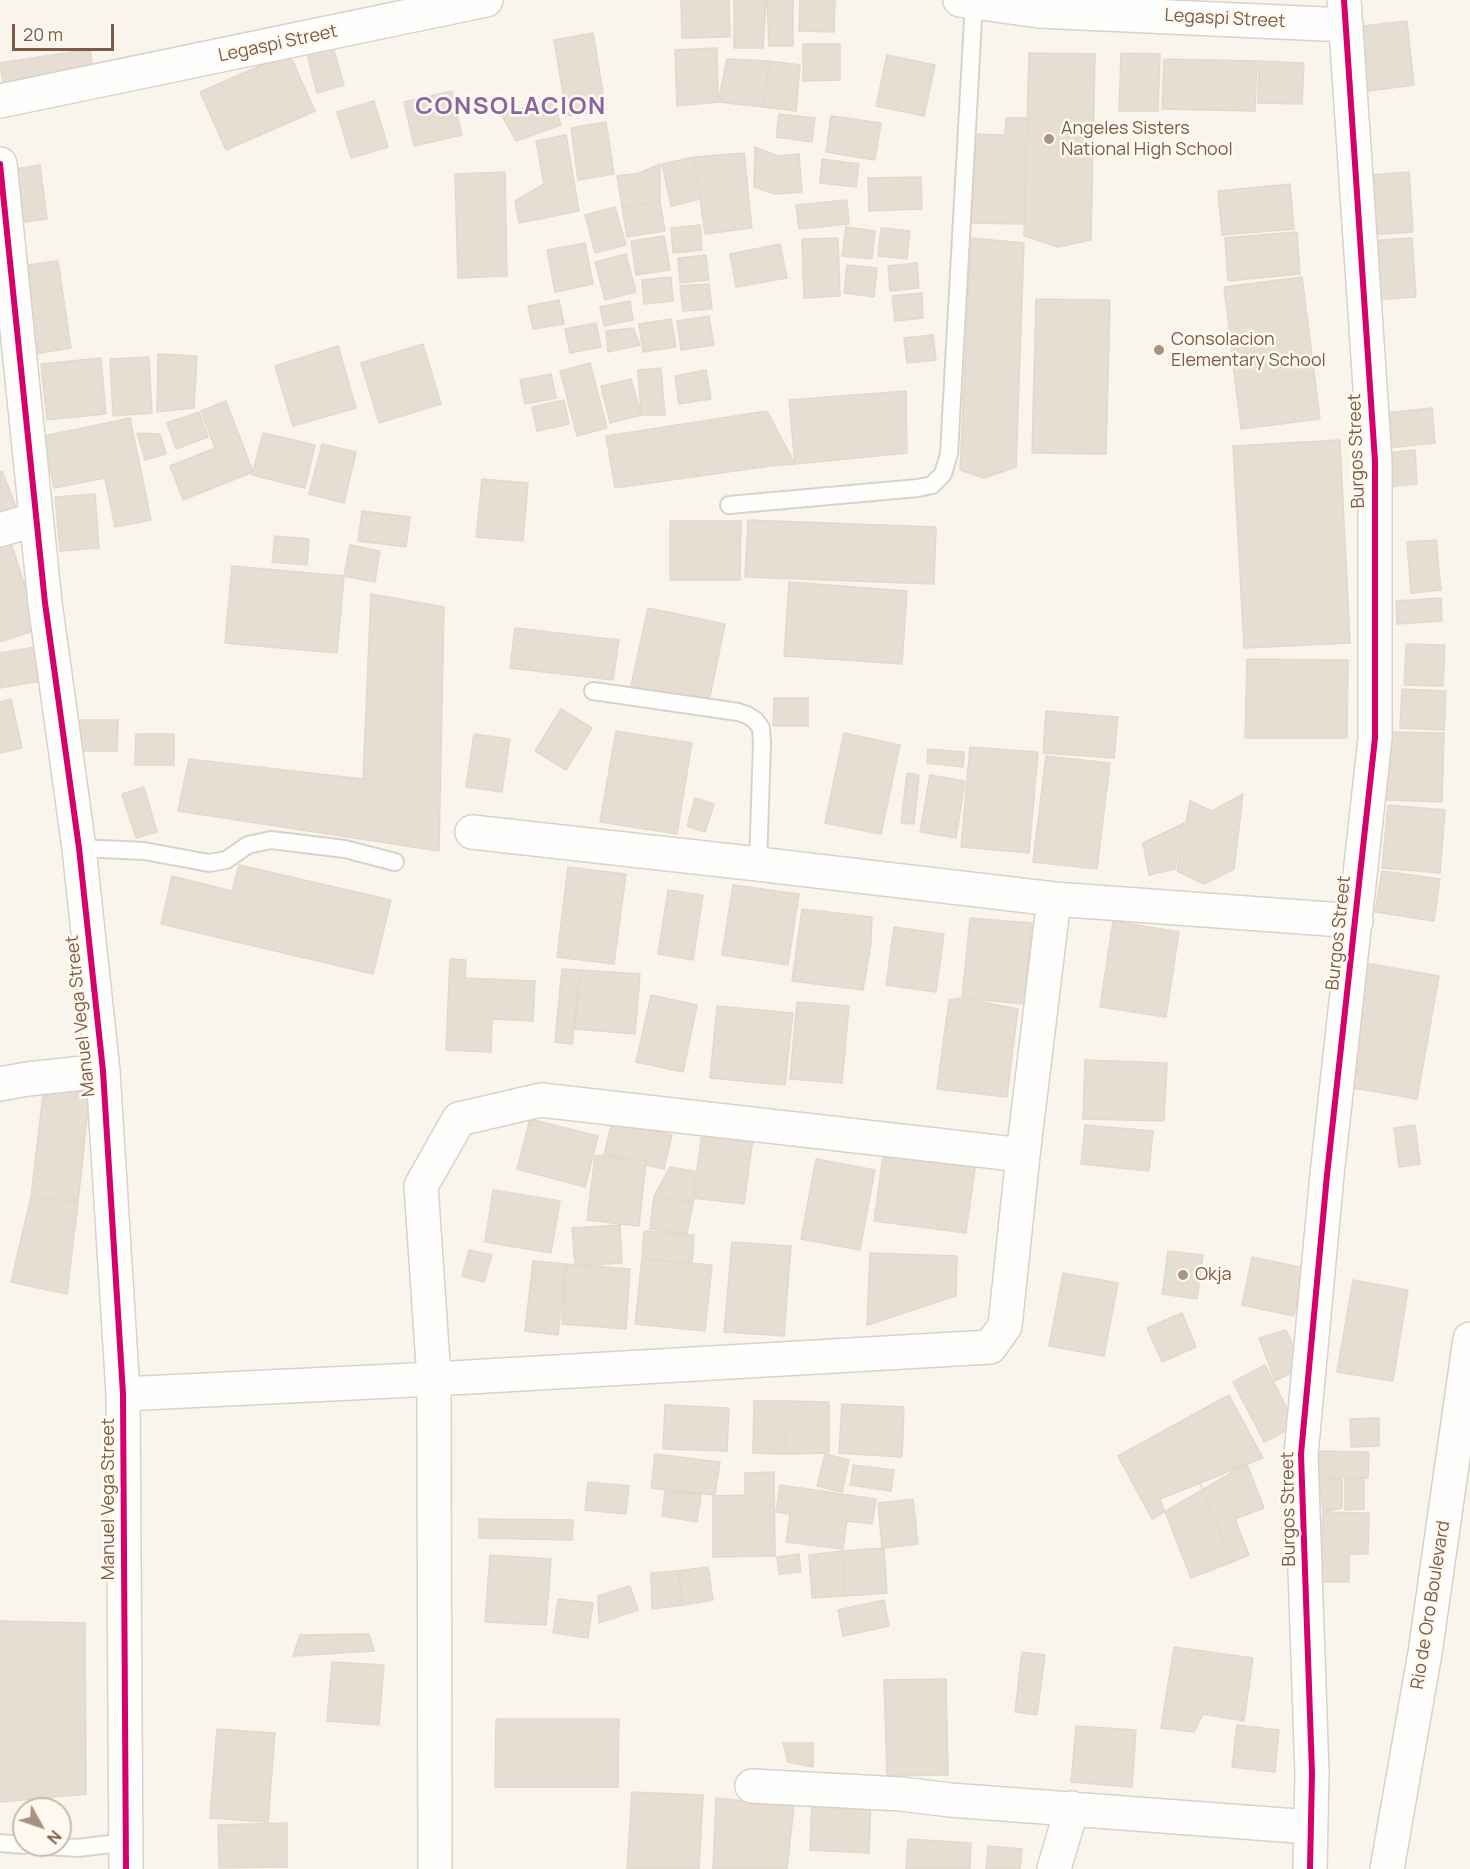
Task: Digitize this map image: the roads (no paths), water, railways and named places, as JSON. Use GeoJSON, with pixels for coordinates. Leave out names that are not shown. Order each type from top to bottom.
{"type":"FeatureCollection","features":[{"type":"Feature","properties":{"kind":"street","name":"Legaspi Street"},"geometry":{"type":"LineString","coordinates":[[0,101],[486,0]]}},
{"type":"Feature","properties":{"kind":"street","name":"Legaspi Street"},"geometry":{"type":"LineString","coordinates":[[967,1],[1039,11],[1345,13]]}},
{"type":"Feature","properties":{"kind":"street","name":"Burgos Street"},"geometry":{"type":"LineString","coordinates":[[1310,1869],[1312,1773],[1301,1454],[1327,1175],[1375,738],[1374,461],[1345,13]]}},
{"type":"Feature","properties":{"kind":"street","name":"Manuel Vega Street"},"geometry":{"type":"LineString","coordinates":[[0,164],[45,603],[79,848],[103,1071],[123,1394],[126,1855]]}},
{"type":"Feature","properties":{"kind":"street"},"geometry":{"type":"LineString","coordinates":[[0,530],[36,519]]}},
{"type":"Feature","properties":{"kind":"street"},"geometry":{"type":"LineString","coordinates":[[472,832],[1054,899],[1356,921]]}},
{"type":"Feature","properties":{"kind":"street"},"geometry":{"type":"LineString","coordinates":[[123,1394],[434,1379],[990,1347],[1005,1326],[1054,899]]}},
{"type":"Feature","properties":{"kind":"street"},"geometry":{"type":"LineString","coordinates":[[0,1084],[27,1078],[103,1071]]}},
{"type":"Feature","properties":{"kind":"street"},"geometry":{"type":"LineString","coordinates":[[435,1869],[434,1379],[422,1186],[459,1119],[541,1100],[1023,1155]]}},
{"type":"Feature","properties":{"kind":"street","name":"Rio de Oro Boulevard"},"geometry":{"type":"LineString","coordinates":[[1387,1869],[1425,1653],[1470,1339]]}},
{"type":"Feature","properties":{"kind":"street"},"geometry":{"type":"LineString","coordinates":[[752,1786],[901,1794],[950,1800],[1310,1827]]}},
{"type":"Feature","properties":{"kind":"street"},"geometry":{"type":"LineString","coordinates":[[1054,1869],[1072,1808]]}},
{"type":"Feature","properties":{"kind":"lane"},"geometry":{"type":"LineString","coordinates":[[729,505],[918,488],[932,485],[944,474],[949,454],[967,1]]}},
{"type":"Feature","properties":{"kind":"lane"},"geometry":{"type":"LineString","coordinates":[[593,692],[738,712],[755,720],[761,728],[762,743],[758,864]]}},
{"type":"Feature","properties":{"kind":"lane"},"geometry":{"type":"LineString","coordinates":[[79,848],[144,851],[209,863],[226,860],[248,845],[271,840],[345,849],[395,862]]}},
{"type":"Feature","properties":{"kind":"lane"},"geometry":{"type":"LineString","coordinates":[[72,1848],[126,1855]]}},
{"type":"Feature","properties":{"kind":"place","name":"Angeles Sisters National High School"},"geometry":{"type":"Point","coordinates":[1049,139]}},
{"type":"Feature","properties":{"kind":"place","name":"Consolacion Elementary School"},"geometry":{"type":"Point","coordinates":[1159,350]}},
{"type":"Feature","properties":{"kind":"place","name":"Okja"},"geometry":{"type":"Point","coordinates":[1183,1275]}},
{"type":"Feature","properties":{"kind":"district","name":"CONSOLACION"},"geometry":{"type":"Point","coordinates":[511,107]}}]}
